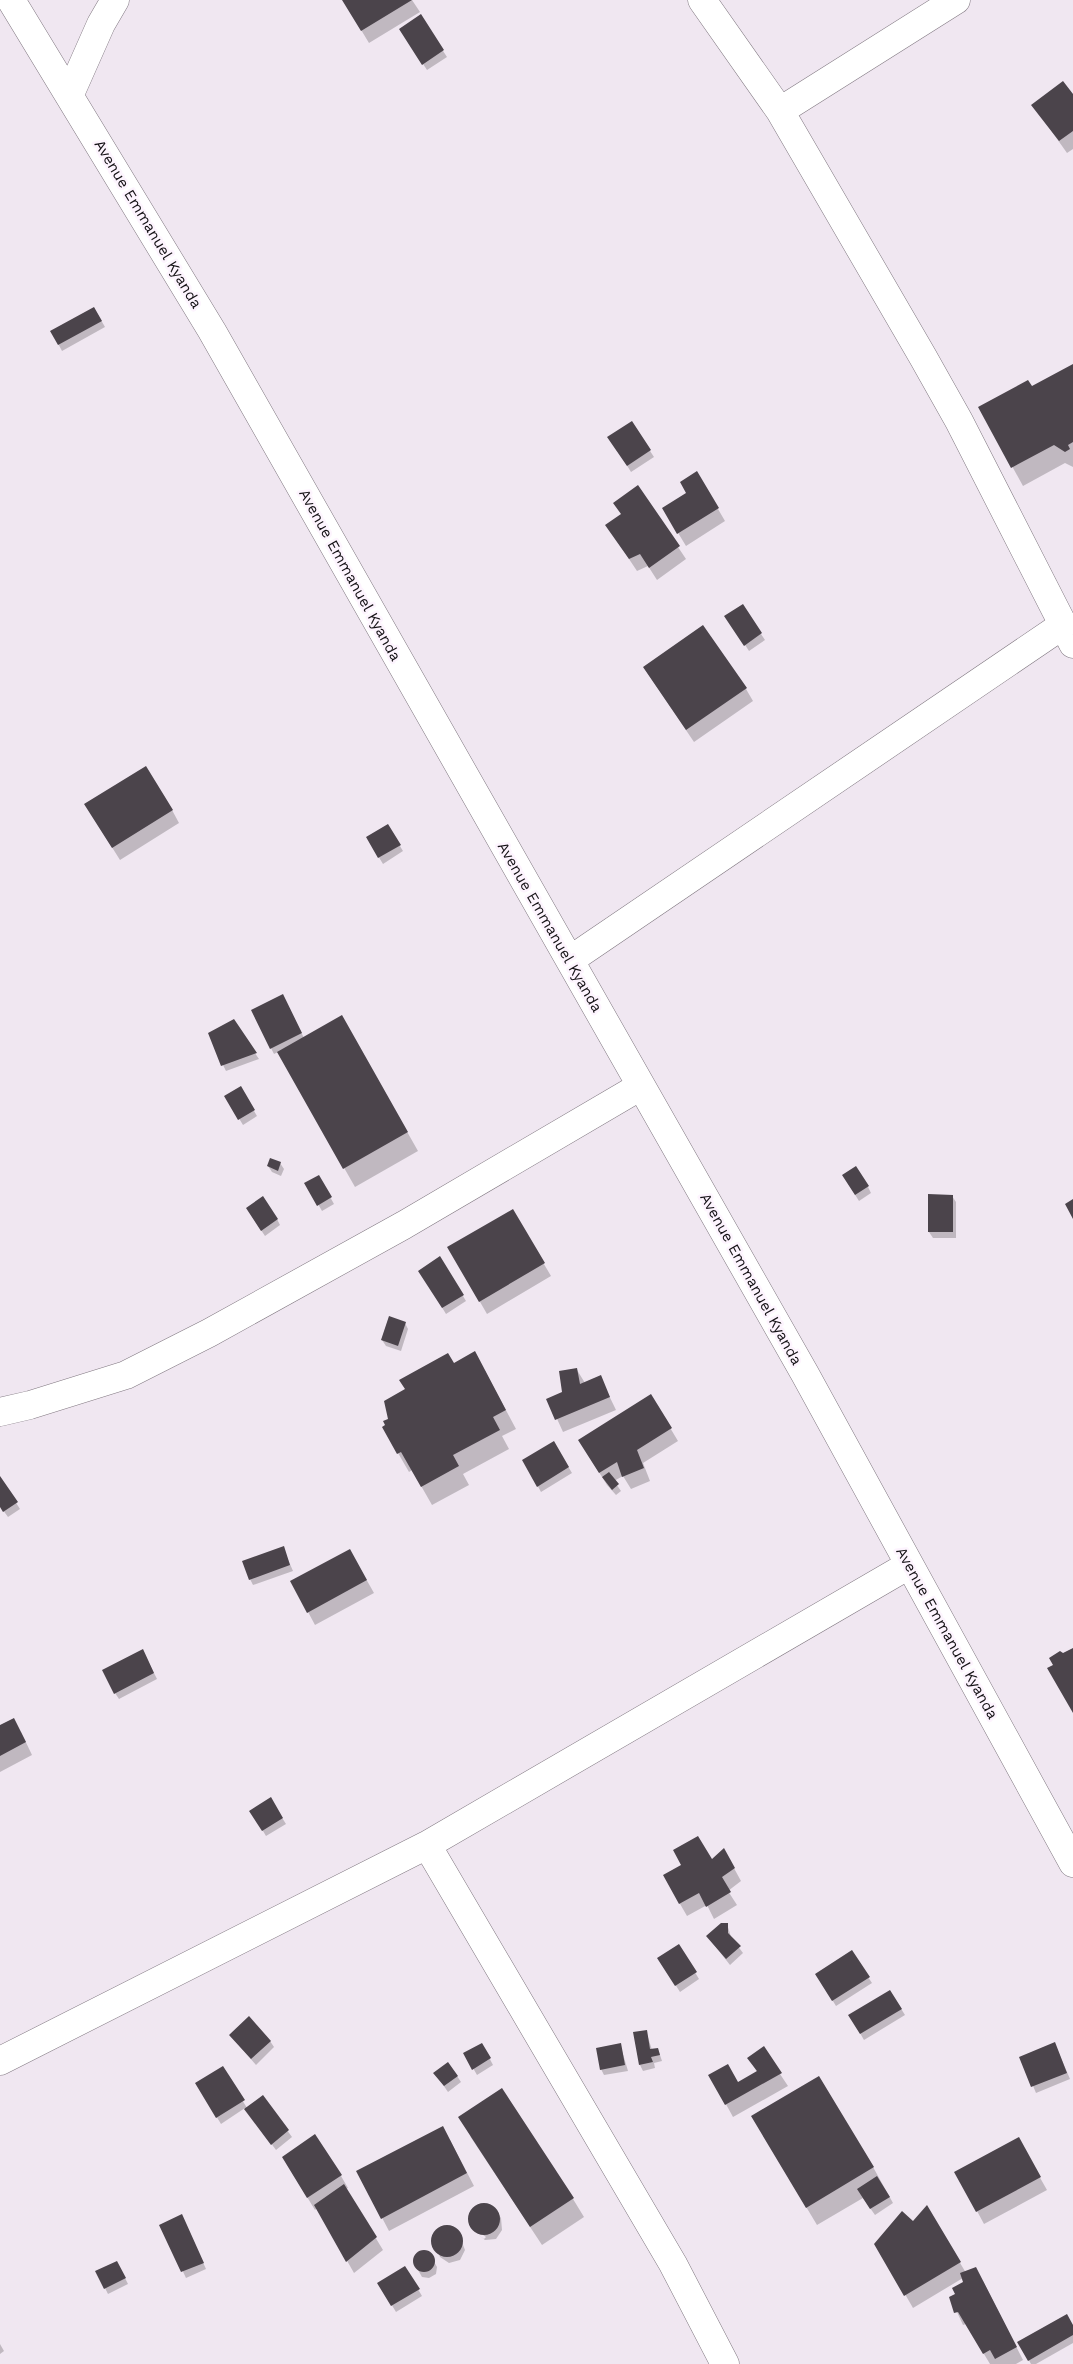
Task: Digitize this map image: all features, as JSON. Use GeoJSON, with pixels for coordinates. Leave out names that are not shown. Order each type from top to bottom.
{"type":"FeatureCollection","features":[{"type":"Feature","properties":{"kind":"street","name":"Avenue Emmanuel Kyanda"},"geometry":{"type":"LineString","coordinates":[[11,0],[70,94],[212,331],[805,1374],[1073,1863]]}},
{"type":"Feature","properties":{"kind":"street"},"geometry":{"type":"LineString","coordinates":[[70,94],[101,24],[115,0]]}},
{"type":"Feature","properties":{"kind":"street"},"geometry":{"type":"LineString","coordinates":[[570,960],[1068,634],[954,413],[780,112],[702,0]]}},
{"type":"Feature","properties":{"kind":"street"},"geometry":{"type":"LineString","coordinates":[[780,112],[956,0]]}},
{"type":"Feature","properties":{"kind":"street"},"geometry":{"type":"LineString","coordinates":[[0,1412],[30,1405],[126,1375],[209,1333],[404,1225],[641,1086]]}},
{"type":"Feature","properties":{"kind":"street"},"geometry":{"type":"LineString","coordinates":[[0,2061],[427,1846],[909,1565]]}},
{"type":"Feature","properties":{"kind":"street"},"geometry":{"type":"LineString","coordinates":[[427,1846],[673,2264],[725,2364]]}},
{"type":"Feature","properties":{"kind":"building"},"geometry":{"type":"Polygon","coordinates":[[[342,0],[412,0],[361,31],[342,0]]]}},
{"type":"Feature","properties":{"kind":"building"},"geometry":{"type":"Polygon","coordinates":[[[421,14],[444,50],[422,65],[399,29],[421,14]]]}},
{"type":"Feature","properties":{"kind":"building"},"geometry":{"type":"Polygon","coordinates":[[[1063,81],[1073,94],[1073,131],[1059,141],[1031,105],[1063,81]]]}},
{"type":"Feature","properties":{"kind":"building"},"geometry":{"type":"Polygon","coordinates":[[[94,307],[102,321],[58,345],[50,331],[94,307]]]}},
{"type":"Feature","properties":{"kind":"building"},"geometry":{"type":"Polygon","coordinates":[[[1073,364],[1073,442],[1068,445],[1070,449],[1065,452],[1054,445],[1011,468],[978,407],[1028,380],[1032,386],[1073,364]]]}},
{"type":"Feature","properties":{"kind":"building"},"geometry":{"type":"Polygon","coordinates":[[[632,421],[651,450],[627,466],[607,437],[632,421]]]}},
{"type":"Feature","properties":{"kind":"building"},"geometry":{"type":"Polygon","coordinates":[[[697,471],[719,508],[677,534],[662,508],[686,493],[680,482],[697,471]]]}},
{"type":"Feature","properties":{"kind":"building"},"geometry":{"type":"Polygon","coordinates":[[[638,485],[680,546],[649,568],[640,554],[629,559],[605,525],[621,514],[613,503],[638,485]]]}},
{"type":"Feature","properties":{"kind":"building"},"geometry":{"type":"Polygon","coordinates":[[[743,604],[762,633],[744,646],[724,616],[743,604]]]}},
{"type":"Feature","properties":{"kind":"building"},"geometry":{"type":"Polygon","coordinates":[[[703,625],[747,688],[686,730],[643,667],[703,625]]]}},
{"type":"Feature","properties":{"kind":"building"},"geometry":{"type":"Polygon","coordinates":[[[146,766],[173,810],[112,848],[84,804],[146,766]]]}},
{"type":"Feature","properties":{"kind":"building"},"geometry":{"type":"Polygon","coordinates":[[[388,824],[401,845],[378,858],[366,837],[388,824]]]}},
{"type":"Feature","properties":{"kind":"building"},"geometry":{"type":"Polygon","coordinates":[[[283,994],[302,1033],[270,1049],[251,1010],[283,994]]]}},
{"type":"Feature","properties":{"kind":"building"},"geometry":{"type":"Polygon","coordinates":[[[342,1015],[408,1132],[343,1169],[277,1052],[342,1015]]]}},
{"type":"Feature","properties":{"kind":"building"},"geometry":{"type":"Polygon","coordinates":[[[234,1019],[257,1053],[221,1066],[208,1033],[234,1019]]]}},
{"type":"Feature","properties":{"kind":"building"},"geometry":{"type":"Polygon","coordinates":[[[241,1086],[255,1110],[238,1120],[224,1096],[241,1086]]]}},
{"type":"Feature","properties":{"kind":"building"},"geometry":{"type":"Polygon","coordinates":[[[270,1158],[281,1162],[278,1171],[267,1166],[270,1158]]]}},
{"type":"Feature","properties":{"kind":"building"},"geometry":{"type":"Polygon","coordinates":[[[856,1166],[869,1186],[855,1195],[842,1175],[856,1166]]]}},
{"type":"Feature","properties":{"kind":"building"},"geometry":{"type":"Polygon","coordinates":[[[319,1175],[332,1197],[317,1206],[304,1183],[319,1175]]]}},
{"type":"Feature","properties":{"kind":"building"},"geometry":{"type":"Polygon","coordinates":[[[928,1194],[953,1195],[953,1232],[928,1232],[928,1194]]]}},
{"type":"Feature","properties":{"kind":"building"},"geometry":{"type":"Polygon","coordinates":[[[263,1196],[278,1219],[261,1231],[246,1208],[263,1196]]]}},
{"type":"Feature","properties":{"kind":"building"},"geometry":{"type":"Polygon","coordinates":[[[1073,1199],[1073,1219],[1065,1204],[1073,1199]]]}},
{"type":"Feature","properties":{"kind":"building"},"geometry":{"type":"Polygon","coordinates":[[[513,1209],[545,1263],[479,1302],[447,1247],[513,1209]]]}},
{"type":"Feature","properties":{"kind":"building"},"geometry":{"type":"Polygon","coordinates":[[[440,1256],[464,1295],[442,1308],[418,1271],[440,1256]]]}},
{"type":"Feature","properties":{"kind":"building"},"geometry":{"type":"Polygon","coordinates":[[[389,1316],[406,1322],[398,1346],[381,1340],[389,1316]]]}},
{"type":"Feature","properties":{"kind":"building"},"geometry":{"type":"Polygon","coordinates":[[[475,1351],[506,1410],[493,1417],[500,1430],[453,1455],[459,1466],[421,1487],[401,1452],[397,1454],[382,1427],[385,1425],[383,1421],[388,1419],[384,1401],[405,1389],[399,1380],[448,1353],[454,1363],[475,1351]]]}},
{"type":"Feature","properties":{"kind":"building"},"geometry":{"type":"Polygon","coordinates":[[[577,1368],[580,1384],[601,1375],[610,1397],[555,1420],[546,1399],[562,1392],[559,1371],[577,1368]]]}},
{"type":"Feature","properties":{"kind":"building"},"geometry":{"type":"Polygon","coordinates":[[[651,1394],[672,1428],[637,1450],[644,1468],[622,1477],[617,1462],[599,1473],[578,1440],[651,1394]]]}},
{"type":"Feature","properties":{"kind":"building"},"geometry":{"type":"Polygon","coordinates":[[[554,1441],[569,1467],[537,1487],[522,1460],[554,1441]]]}},
{"type":"Feature","properties":{"kind":"building"},"geometry":{"type":"Polygon","coordinates":[[[609,1472],[619,1484],[612,1490],[602,1477],[609,1472]]]}},
{"type":"Feature","properties":{"kind":"building"},"geometry":{"type":"Polygon","coordinates":[[[0,1476],[18,1502],[3,1512],[0,1507],[0,1476]]]}},
{"type":"Feature","properties":{"kind":"building"},"geometry":{"type":"Polygon","coordinates":[[[284,1546],[290,1565],[249,1580],[242,1561],[284,1546]]]}},
{"type":"Feature","properties":{"kind":"building"},"geometry":{"type":"Polygon","coordinates":[[[350,1549],[367,1580],[307,1613],[290,1581],[350,1549]]]}},
{"type":"Feature","properties":{"kind":"building"},"geometry":{"type":"Polygon","coordinates":[[[1073,1648],[1073,1713],[1047,1668],[1053,1665],[1049,1658],[1060,1651],[1063,1653],[1073,1648]]]}},
{"type":"Feature","properties":{"kind":"building"},"geometry":{"type":"Polygon","coordinates":[[[143,1649],[154,1673],[114,1694],[102,1670],[143,1649]]]}},
{"type":"Feature","properties":{"kind":"building"},"geometry":{"type":"Polygon","coordinates":[[[14,1718],[26,1742],[0,1756],[0,1725],[14,1718]]]}},
{"type":"Feature","properties":{"kind":"building"},"geometry":{"type":"Polygon","coordinates":[[[271,1797],[283,1818],[262,1831],[249,1811],[271,1797]]]}},
{"type":"Feature","properties":{"kind":"building"},"geometry":{"type":"Polygon","coordinates":[[[698,1836],[712,1859],[724,1848],[735,1868],[722,1877],[731,1892],[706,1907],[699,1893],[679,1904],[663,1875],[681,1865],[673,1850],[698,1836]]]}},
{"type":"Feature","properties":{"kind":"building"},"geometry":{"type":"Polygon","coordinates":[[[721,1923],[728,1923],[728,1933],[741,1946],[726,1959],[706,1936],[721,1923]]]}},
{"type":"Feature","properties":{"kind":"building"},"geometry":{"type":"Polygon","coordinates":[[[679,1944],[697,1972],[675,1986],[657,1958],[679,1944]]]}},
{"type":"Feature","properties":{"kind":"building"},"geometry":{"type":"Polygon","coordinates":[[[852,1950],[870,1977],[832,2001],[815,1974],[852,1950]]]}},
{"type":"Feature","properties":{"kind":"building"},"geometry":{"type":"Polygon","coordinates":[[[890,1990],[902,2009],[860,2034],[848,2015],[890,1990]]]}},
{"type":"Feature","properties":{"kind":"building"},"geometry":{"type":"Polygon","coordinates":[[[249,2016],[271,2041],[251,2059],[229,2035],[249,2016]]]}},
{"type":"Feature","properties":{"kind":"building"},"geometry":{"type":"Polygon","coordinates":[[[647,2030],[650,2049],[658,2048],[660,2055],[651,2057],[653,2062],[639,2065],[633,2032],[647,2030]]]}},
{"type":"Feature","properties":{"kind":"building"},"geometry":{"type":"Polygon","coordinates":[[[1055,2042],[1067,2073],[1031,2087],[1019,2057],[1055,2042]]]}},
{"type":"Feature","properties":{"kind":"building"},"geometry":{"type":"Polygon","coordinates":[[[482,2043],[491,2058],[472,2070],[463,2053],[482,2043]]]}},
{"type":"Feature","properties":{"kind":"building"},"geometry":{"type":"Polygon","coordinates":[[[621,2043],[625,2065],[600,2070],[596,2048],[621,2043]]]}},
{"type":"Feature","properties":{"kind":"building"},"geometry":{"type":"Polygon","coordinates":[[[764,2046],[782,2073],[725,2105],[708,2075],[728,2064],[738,2082],[757,2071],[747,2058],[764,2046]]]}},
{"type":"Feature","properties":{"kind":"building"},"geometry":{"type":"Polygon","coordinates":[[[448,2062],[458,2076],[444,2086],[433,2073],[448,2062]]]}},
{"type":"Feature","properties":{"kind":"building"},"geometry":{"type":"Polygon","coordinates":[[[223,2066],[245,2100],[216,2118],[195,2083],[223,2066]]]}},
{"type":"Feature","properties":{"kind":"building"},"geometry":{"type":"Polygon","coordinates":[[[819,2076],[874,2167],[806,2208],[751,2116],[819,2076]]]}},
{"type":"Feature","properties":{"kind":"building"},"geometry":{"type":"Polygon","coordinates":[[[502,2088],[574,2198],[530,2227],[458,2117],[502,2088]]]}},
{"type":"Feature","properties":{"kind":"building"},"geometry":{"type":"Polygon","coordinates":[[[263,2095],[289,2130],[271,2145],[244,2109],[263,2095]]]}},
{"type":"Feature","properties":{"kind":"building"},"geometry":{"type":"Polygon","coordinates":[[[443,2126],[467,2173],[381,2219],[356,2171],[443,2126]]]}},
{"type":"Feature","properties":{"kind":"building"},"geometry":{"type":"Polygon","coordinates":[[[315,2134],[342,2175],[307,2198],[282,2157],[315,2134]]]}},
{"type":"Feature","properties":{"kind":"building"},"geometry":{"type":"Polygon","coordinates":[[[1019,2137],[1041,2177],[976,2212],[954,2172],[1019,2137]]]}},
{"type":"Feature","properties":{"kind":"building"},"geometry":{"type":"Polygon","coordinates":[[[877,2176],[890,2197],[870,2209],[857,2189],[877,2176]]]}},
{"type":"Feature","properties":{"kind":"building"},"geometry":{"type":"Polygon","coordinates":[[[344,2184],[377,2237],[346,2262],[314,2205],[344,2184]]]}},
{"type":"Feature","properties":{"kind":"building"},"geometry":{"type":"Polygon","coordinates":[[[484,2203],[490,2204],[495,2208],[499,2213],[499,2225],[495,2230],[490,2234],[484,2235],[478,2234],[473,2230],[469,2225],[468,2219],[469,2213],[473,2208],[478,2204],[484,2203]]]}},
{"type":"Feature","properties":{"kind":"building"},"geometry":{"type":"Polygon","coordinates":[[[927,2205],[961,2262],[904,2296],[874,2244],[902,2211],[913,2221],[927,2205]]]}},
{"type":"Feature","properties":{"kind":"building"},"geometry":{"type":"Polygon","coordinates":[[[182,2214],[204,2263],[181,2272],[159,2225],[182,2214]]]}},
{"type":"Feature","properties":{"kind":"building"},"geometry":{"type":"Polygon","coordinates":[[[447,2225],[458,2230],[463,2241],[458,2252],[447,2257],[436,2252],[431,2241],[436,2230],[447,2225]]]}},
{"type":"Feature","properties":{"kind":"building"},"geometry":{"type":"Polygon","coordinates":[[[424,2250],[432,2253],[435,2261],[432,2269],[424,2272],[416,2269],[413,2261],[416,2253],[424,2250]]]}},
{"type":"Feature","properties":{"kind":"building"},"geometry":{"type":"Polygon","coordinates":[[[117,2261],[126,2278],[104,2289],[95,2271],[117,2261]]]}},
{"type":"Feature","properties":{"kind":"building"},"geometry":{"type":"Polygon","coordinates":[[[405,2266],[420,2289],[391,2306],[377,2283],[405,2266]]]}},
{"type":"Feature","properties":{"kind":"building"},"geometry":{"type":"Polygon","coordinates":[[[976,2267],[1017,2347],[995,2359],[990,2350],[983,2354],[958,2312],[954,2313],[949,2297],[955,2294],[952,2288],[963,2282],[960,2273],[976,2267]]]}},
{"type":"Feature","properties":{"kind":"building"},"geometry":{"type":"Polygon","coordinates":[[[1067,2314],[1073,2325],[1073,2335],[1028,2361],[1017,2342],[1067,2314]]]}}]}
